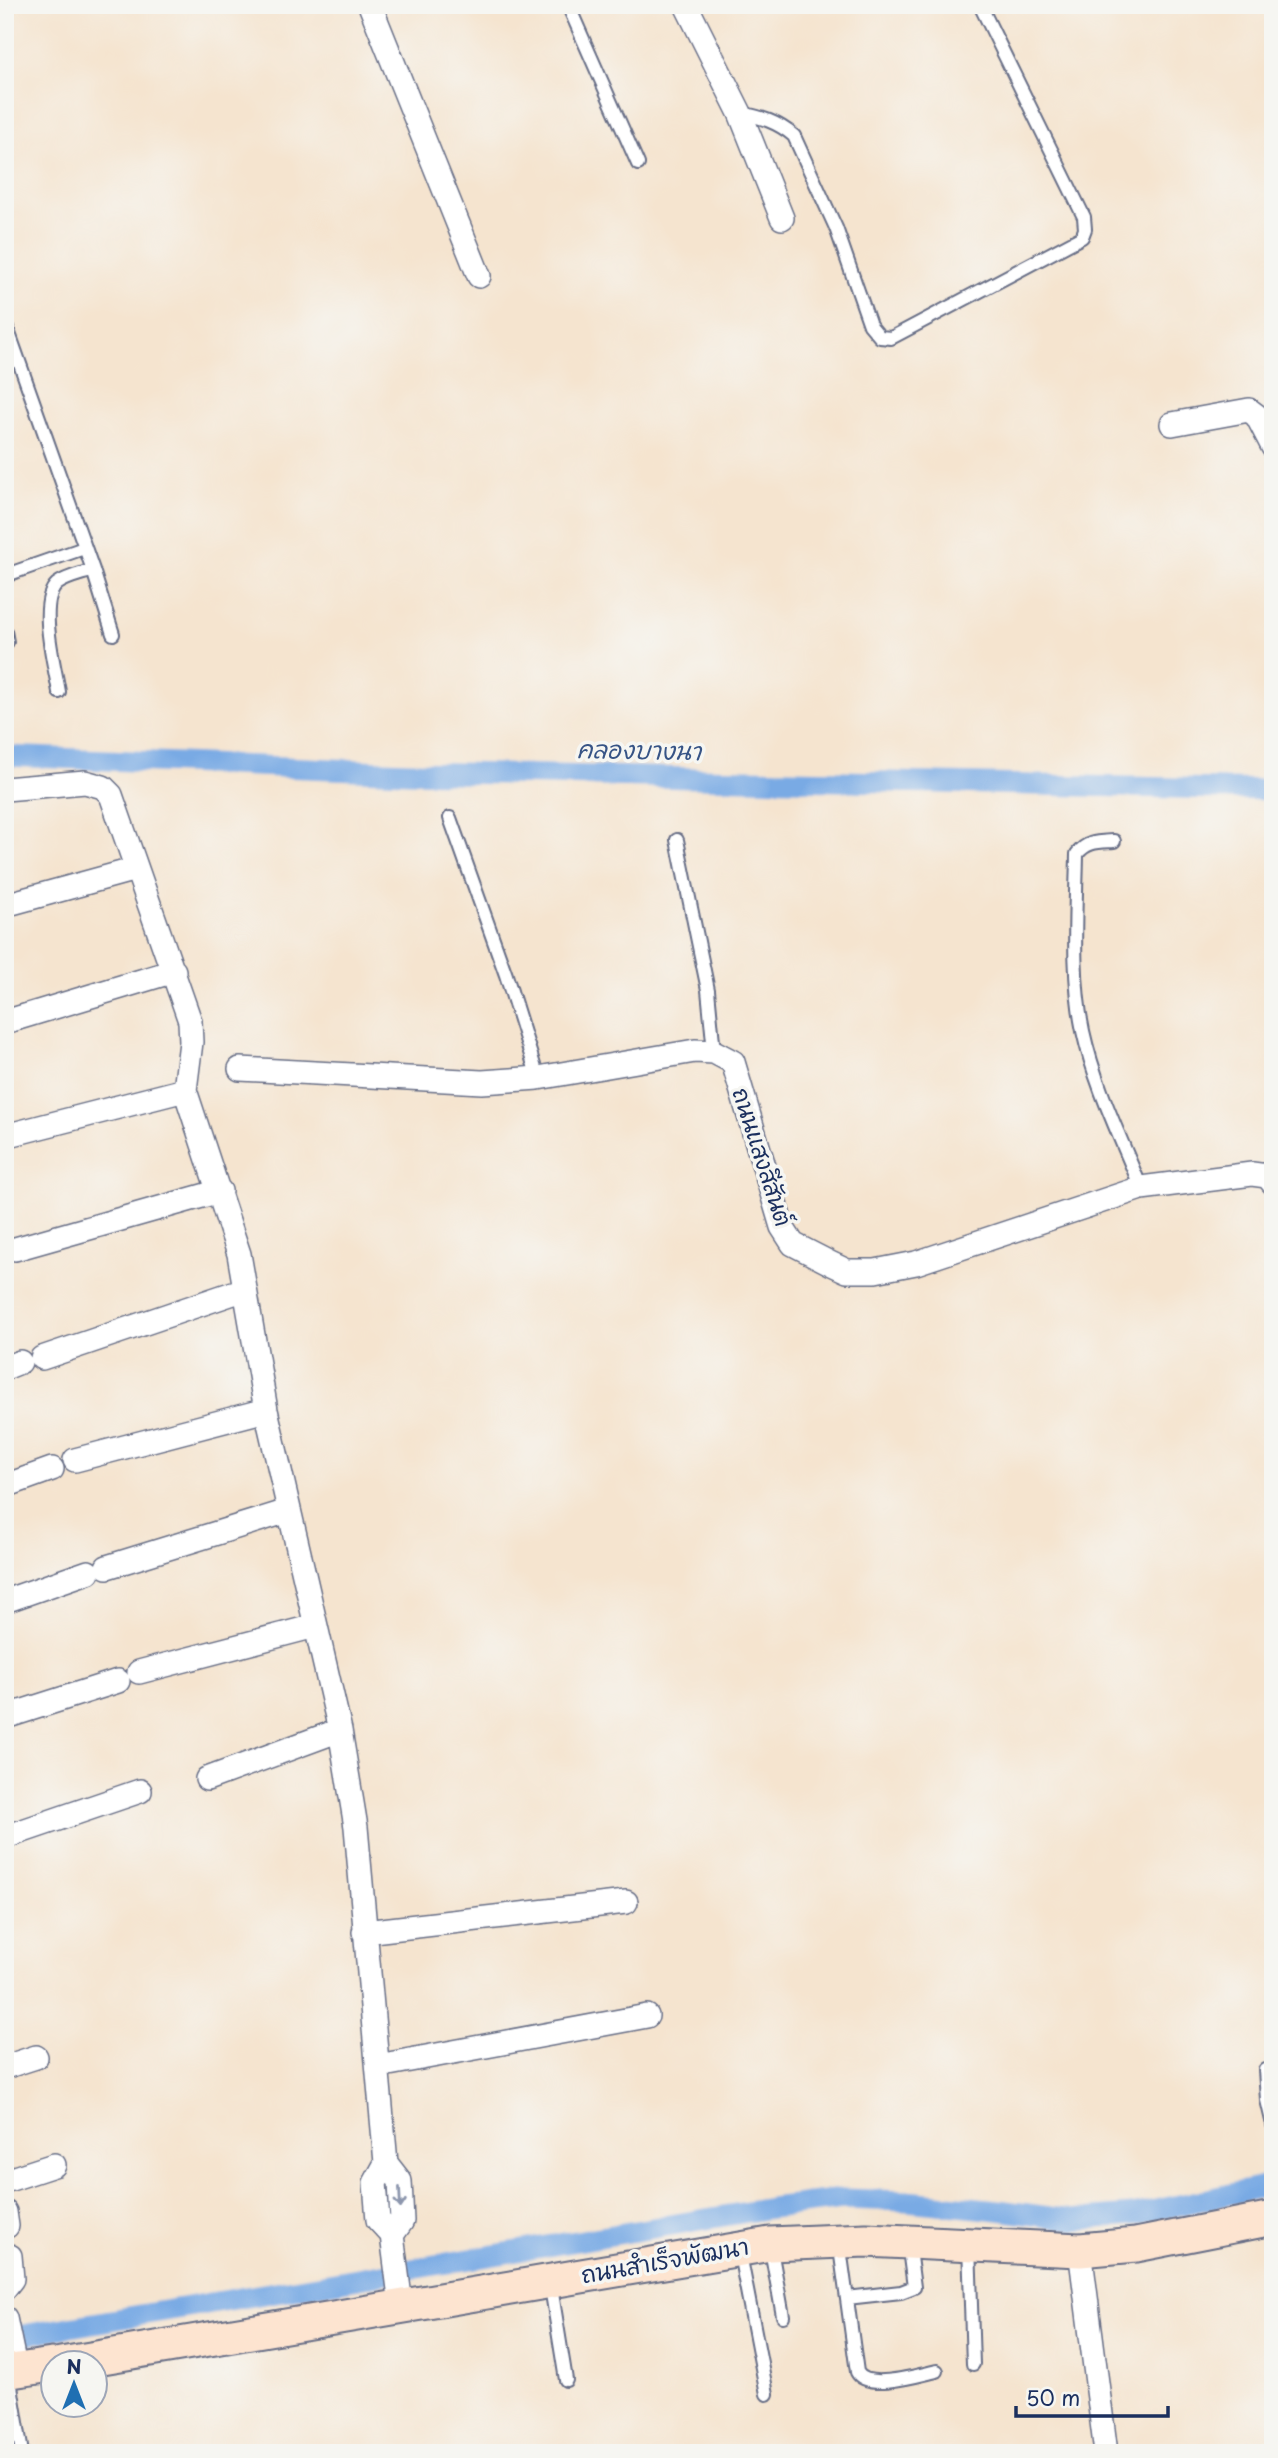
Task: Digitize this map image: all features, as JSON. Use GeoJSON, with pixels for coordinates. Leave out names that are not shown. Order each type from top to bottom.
{"type":"FeatureCollection","features":[{"type":"Feature","properties":{"kind":"street"},"geometry":{"type":"LineString","coordinates":[[370,5],[479,275]]}},
{"type":"Feature","properties":{"kind":"street"},"geometry":{"type":"LineString","coordinates":[[686,5],[740,113],[782,218]]}},
{"type":"Feature","properties":{"kind":"street"},"geometry":{"type":"LineString","coordinates":[[1172,424],[1249,410],[1257,416],[1273,447]]}},
{"type":"Feature","properties":{"kind":"street"},"geometry":{"type":"LineString","coordinates":[[5,789],[85,782],[103,787],[111,794],[190,1021],[191,1042],[185,1090],[239,1254],[266,1410],[340,1730],[356,1827],[386,2162],[400,2181],[402,2221],[393,2240],[399,2293]]}},
{"type":"Feature","properties":{"kind":"street"},"geometry":{"type":"LineString","coordinates":[[5,905],[136,869]]}},
{"type":"Feature","properties":{"kind":"street"},"geometry":{"type":"LineString","coordinates":[[5,1022],[174,971]]}},
{"type":"Feature","properties":{"kind":"street"},"geometry":{"type":"LineString","coordinates":[[240,1069],[482,1082],[538,1077],[695,1051],[714,1052]]}},
{"type":"Feature","properties":{"kind":"street","name":"ถนนแสงสีสันต์"},"geometry":{"type":"LineString","coordinates":[[714,1052],[733,1062],[782,1227],[793,1244],[847,1271],[876,1271],[916,1263],[1141,1188],[1252,1174],[1271,1176]]}},
{"type":"Feature","properties":{"kind":"street"},"geometry":{"type":"LineString","coordinates":[[5,1136],[185,1090]]}},
{"type":"Feature","properties":{"kind":"street"},"geometry":{"type":"LineString","coordinates":[[15,1249],[220,1191]]}},
{"type":"Feature","properties":{"kind":"street"},"geometry":{"type":"LineString","coordinates":[[22,1362],[245,1289]]}},
{"type":"Feature","properties":{"kind":"street"},"geometry":{"type":"LineString","coordinates":[[75,1460],[266,1410]]}},
{"type":"Feature","properties":{"kind":"street"},"geometry":{"type":"LineString","coordinates":[[5,1486],[52,1469]]}},
{"type":"Feature","properties":{"kind":"street"},"geometry":{"type":"LineString","coordinates":[[5,1601],[97,1569],[288,1511]]}},
{"type":"Feature","properties":{"kind":"street"},"geometry":{"type":"LineString","coordinates":[[5,1717],[128,1676],[315,1626]]}},
{"type":"Feature","properties":{"kind":"street"},"geometry":{"type":"LineString","coordinates":[[207,1779],[340,1730]]}},
{"type":"Feature","properties":{"kind":"street"},"geometry":{"type":"LineString","coordinates":[[5,1837],[139,1791]]}},
{"type":"Feature","properties":{"kind":"street"},"geometry":{"type":"LineString","coordinates":[[364,1932],[626,1902]]}},
{"type":"Feature","properties":{"kind":"street"},"geometry":{"type":"LineString","coordinates":[[378,2066],[647,2016]]}},
{"type":"Feature","properties":{"kind":"street"},"geometry":{"type":"LineString","coordinates":[[5,2067],[36,2057]]}},
{"type":"Feature","properties":{"kind":"street"},"geometry":{"type":"LineString","coordinates":[[5,2182],[54,2165]]}},
{"type":"Feature","properties":{"kind":"street","name":"ถนนสำเร็จพัฒนา"},"geometry":{"type":"LineString","coordinates":[[108,2354],[399,2293],[550,2281],[754,2246],[839,2241],[1080,2250],[1136,2245],[1273,2218]]}},
{"type":"Feature","properties":{"kind":"street"},"geometry":{"type":"LineString","coordinates":[[1080,2250],[1105,2453]]}},
{"type":"Feature","properties":{"kind":"street"},"geometry":{"type":"LineString","coordinates":[[5,2288],[12,2279],[10,2256]]}},
{"type":"Feature","properties":{"kind":"street"},"geometry":{"type":"LineString","coordinates":[[5,2318],[10,2365],[38,2365]]}},
{"type":"Feature","properties":{"kind":"lane"},"geometry":{"type":"LineString","coordinates":[[568,5],[638,164]]}},
{"type":"Feature","properties":{"kind":"lane"},"geometry":{"type":"LineString","coordinates":[[740,113],[782,125],[794,136],[836,228],[870,325],[880,337],[891,338],[1082,237],[1085,229],[1084,216],[980,5]]}},
{"type":"Feature","properties":{"kind":"lane"},"geometry":{"type":"LineString","coordinates":[[5,322],[113,634]]}},
{"type":"Feature","properties":{"kind":"lane"},"geometry":{"type":"LineString","coordinates":[[5,578],[12,573],[85,548]]}},
{"type":"Feature","properties":{"kind":"lane"},"geometry":{"type":"LineString","coordinates":[[59,692],[47,614],[50,593],[58,583],[93,570]]}},
{"type":"Feature","properties":{"kind":"lane"},"geometry":{"type":"LineString","coordinates":[[450,818],[506,975],[538,1077]]}},
{"type":"Feature","properties":{"kind":"lane"},"geometry":{"type":"LineString","coordinates":[[677,840],[708,990],[714,1052]]}},
{"type":"Feature","properties":{"kind":"lane"},"geometry":{"type":"LineString","coordinates":[[1114,842],[1092,843],[1083,846],[1077,854],[1078,989],[1089,1057],[1141,1188]]}},
{"type":"Feature","properties":{"kind":"lane"},"geometry":{"type":"LineString","coordinates":[[1265,2070],[1267,2100],[1273,2124]]}},
{"type":"Feature","properties":{"kind":"lane"},"geometry":{"type":"LineString","coordinates":[[839,2241],[859,2377],[869,2381],[884,2381],[937,2371]]}},
{"type":"Feature","properties":{"kind":"lane"},"geometry":{"type":"LineString","coordinates":[[847,2298],[901,2292],[914,2287],[908,2242]]}},
{"type":"Feature","properties":{"kind":"lane"},"geometry":{"type":"LineString","coordinates":[[970,2245],[973,2364]]}},
{"type":"Feature","properties":{"kind":"lane"},"geometry":{"type":"LineString","coordinates":[[754,2246],[783,2316]]}},
{"type":"Feature","properties":{"kind":"lane"},"geometry":{"type":"LineString","coordinates":[[754,2246],[767,2394]]}},
{"type":"Feature","properties":{"kind":"lane"},"geometry":{"type":"LineString","coordinates":[[550,2281],[566,2380]]}},
{"type":"Feature","properties":{"kind":"lane"},"geometry":{"type":"LineString","coordinates":[[10,2365],[22,2453]]}},
{"type":"Feature","properties":{"kind":"waterway","name":"คลองบางนา"},"geometry":{"type":"LineString","coordinates":[[5,756],[408,772],[1273,790]]}},
{"type":"Feature","properties":{"kind":"waterway"},"geometry":{"type":"LineString","coordinates":[[5,2338],[771,2208],[842,2199],[907,2201],[1072,2220],[1133,2215],[1273,2185]]}}]}
